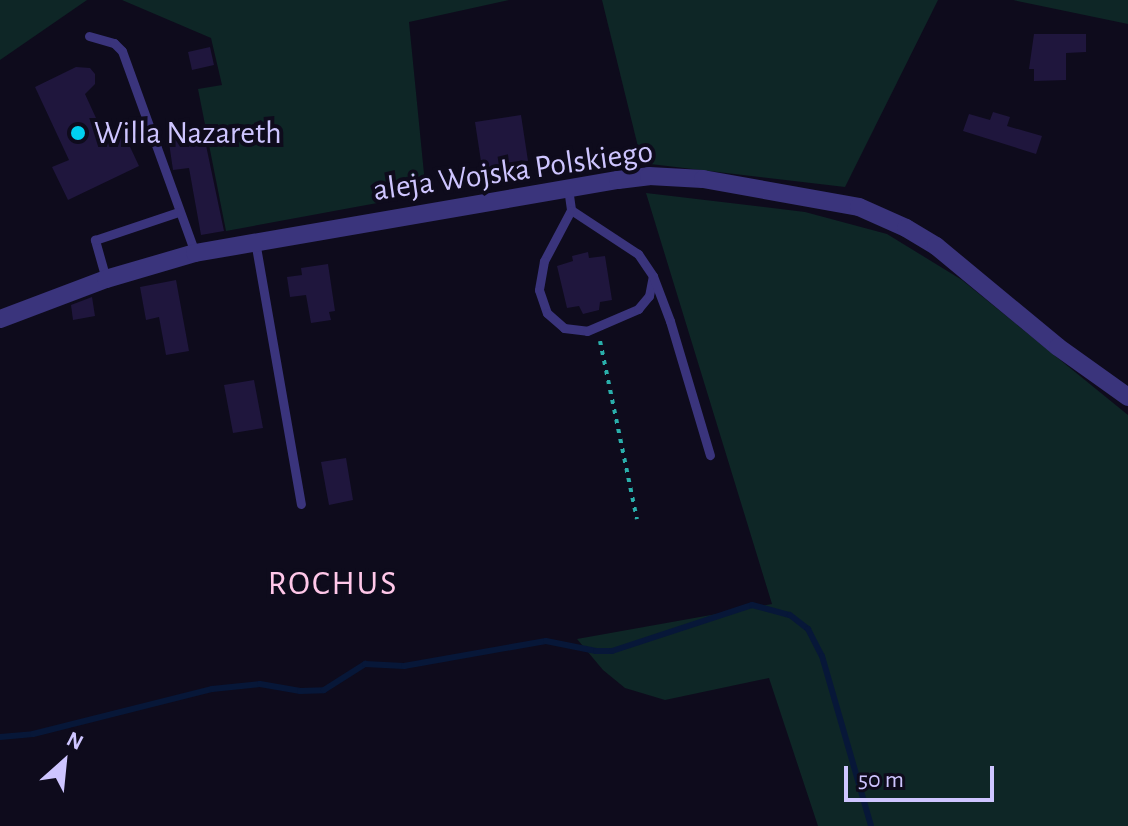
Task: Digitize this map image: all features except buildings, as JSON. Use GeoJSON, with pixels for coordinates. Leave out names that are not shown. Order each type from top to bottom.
{"type":"FeatureCollection","features":[{"type":"Feature","properties":{"kind":"street","name":"aleja Wojska Polskiego"},"geometry":{"type":"LineString","coordinates":[[0,319],[106,279],[195,253],[255,241],[649,176],[703,179],[859,207],[936,246],[1058,347],[1128,397]]}},
{"type":"Feature","properties":{"kind":"lane"},"geometry":{"type":"LineString","coordinates":[[89,36],[114,43],[122,51],[195,253]]}},
{"type":"Feature","properties":{"kind":"lane"},"geometry":{"type":"LineString","coordinates":[[568,188],[571,210],[559,226],[544,261],[539,290],[547,313],[564,328],[587,331],[638,309],[649,296],[653,276]]}},
{"type":"Feature","properties":{"kind":"lane"},"geometry":{"type":"LineString","coordinates":[[571,210],[638,254],[653,276],[670,321],[710,455]]}},
{"type":"Feature","properties":{"kind":"lane"},"geometry":{"type":"LineString","coordinates":[[106,279],[95,240],[178,212]]}},
{"type":"Feature","properties":{"kind":"lane"},"geometry":{"type":"LineString","coordinates":[[255,241],[301,504]]}},
{"type":"Feature","properties":{"kind":"path"},"geometry":{"type":"LineString","coordinates":[[597,327],[637,519]]}},
{"type":"Feature","properties":{"kind":"green space"},"geometry":{"type":"Polygon","coordinates":[[[0,0],[87,0],[0,60],[0,0]]]}},
{"type":"Feature","properties":{"kind":"green space"},"geometry":{"type":"Polygon","coordinates":[[[122,0],[509,0],[409,22],[426,194],[226,231],[198,89],[222,85],[211,38],[122,0]]]}},
{"type":"Feature","properties":{"kind":"green space"},"geometry":{"type":"Polygon","coordinates":[[[602,0],[938,0],[845,187],[642,163],[602,0]]]}},
{"type":"Feature","properties":{"kind":"green space"},"geometry":{"type":"Polygon","coordinates":[[[1013,0],[1128,0],[1128,24],[1013,0]]]}},
{"type":"Feature","properties":{"kind":"green space"},"geometry":{"type":"Polygon","coordinates":[[[646,193],[805,212],[887,234],[962,280],[1128,415],[1128,826],[818,826],[769,678],[665,700],[625,688],[603,670],[577,639],[772,604],[646,193]]]}},
{"type":"Feature","properties":{"kind":"waterway"},"geometry":{"type":"LineString","coordinates":[[0,737],[33,734],[212,689],[260,684],[300,691],[324,690],[365,664],[404,666],[546,641],[612,651],[752,605],[790,615],[808,629],[822,656],[871,826]]}},
{"type":"Feature","properties":{"kind":"place","name":"Willa Nazareth"},"geometry":{"type":"Point","coordinates":[78,133]}},
{"type":"Feature","properties":{"kind":"district","name":"ROCHUS"},"geometry":{"type":"Point","coordinates":[333,585]}}]}
